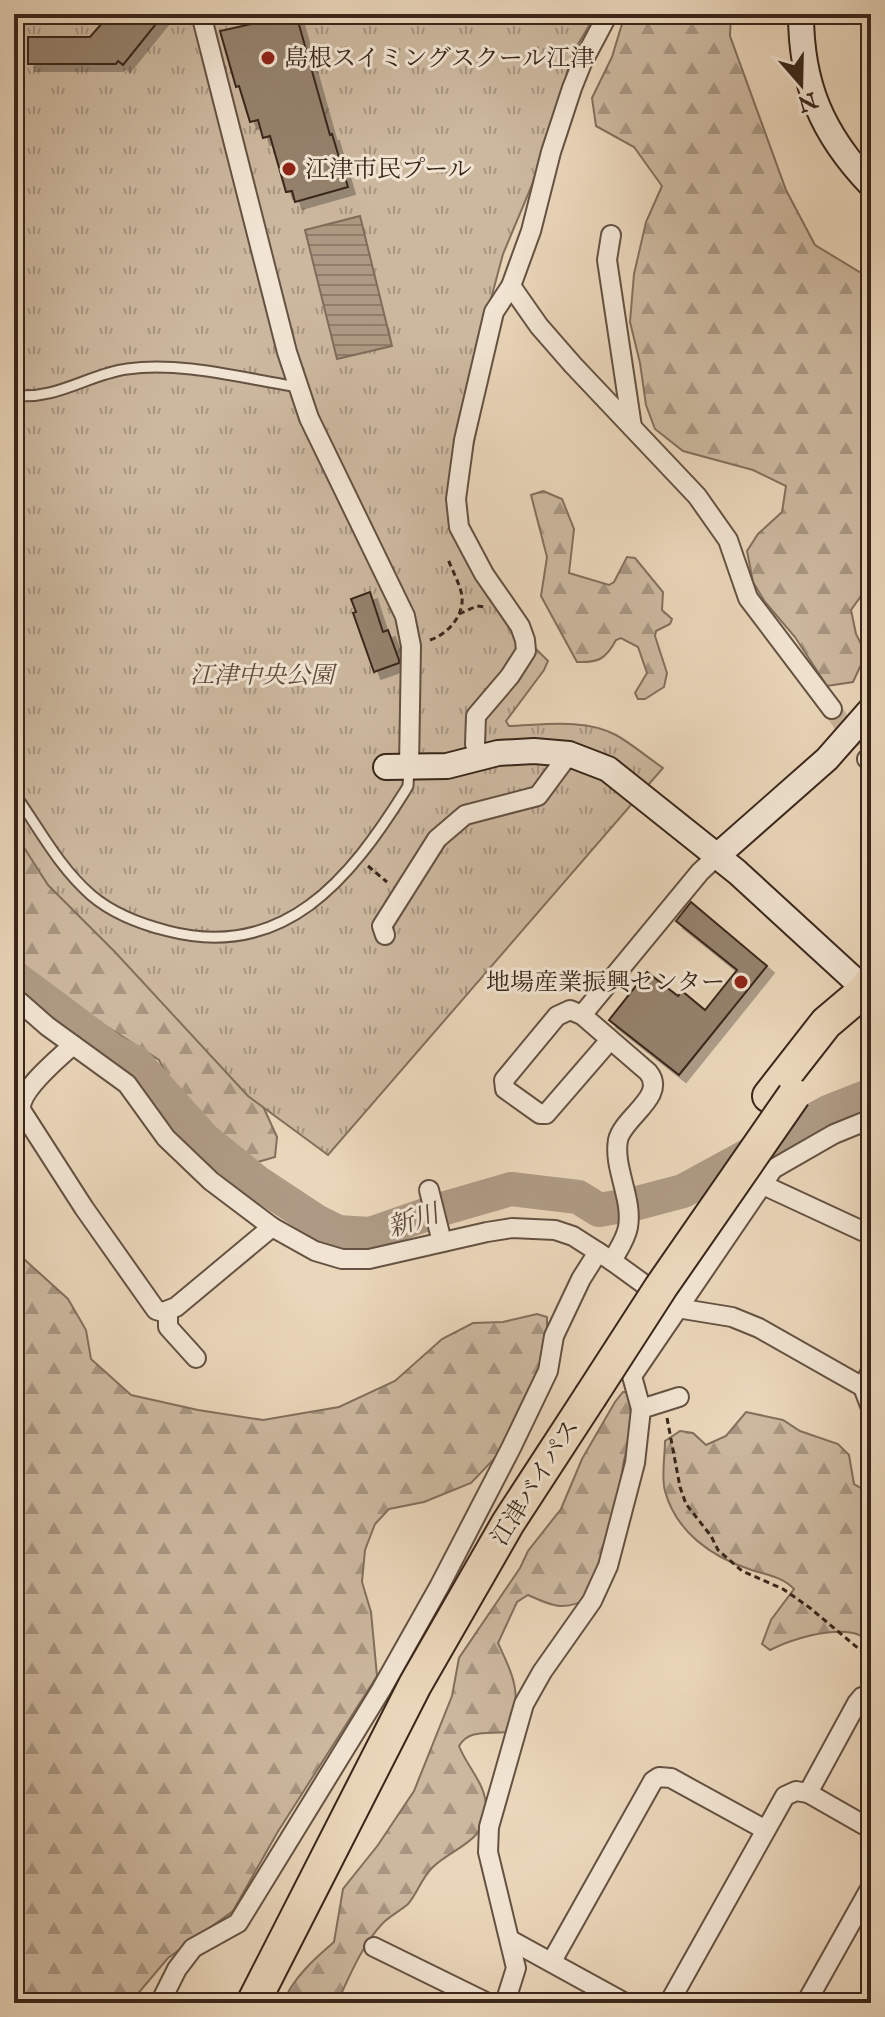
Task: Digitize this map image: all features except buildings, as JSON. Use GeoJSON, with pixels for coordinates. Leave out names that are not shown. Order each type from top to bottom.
{"type":"FeatureCollection","features":[{"type":"Feature","properties":{"kind":"highway","name":"江津バイパス"},"geometry":{"type":"LineString","coordinates":[[253,2003],[415,1685],[582,1392],[661,1287],[782,1096],[844,1029],[869,989]]}},
{"type":"Feature","properties":{"kind":"street"},"geometry":{"type":"LineString","coordinates":[[201,14],[287,352],[309,418],[405,616],[411,646],[398,767],[447,766],[479,757],[534,751],[569,754],[608,769],[717,856],[869,989]]}},
{"type":"Feature","properties":{"kind":"street"},"geometry":{"type":"LineString","coordinates":[[479,757],[475,744],[476,716],[510,676],[526,651],[520,626],[484,574],[462,534],[457,518],[456,499],[464,440],[494,312],[511,286],[531,231],[564,110],[582,63],[608,14]]}},
{"type":"Feature","properties":{"kind":"street"},"geometry":{"type":"LineString","coordinates":[[801,14],[804,68],[819,115],[842,152],[871,185]]}},
{"type":"Feature","properties":{"kind":"street"},"geometry":{"type":"LineString","coordinates":[[611,235],[607,260],[632,427]]}},
{"type":"Feature","properties":{"kind":"street"},"geometry":{"type":"LineString","coordinates":[[511,286],[539,326],[697,496],[716,521],[728,540],[748,598],[832,709]]}},
{"type":"Feature","properties":{"kind":"street"},"geometry":{"type":"LineString","coordinates":[[582,1015],[700,872],[818,767],[871,709]]}},
{"type":"Feature","properties":{"kind":"street"},"geometry":{"type":"LineString","coordinates":[[385,935],[382,926],[437,839],[465,815],[538,796],[569,754]]}},
{"type":"Feature","properties":{"kind":"street"},"geometry":{"type":"LineString","coordinates":[[14,997],[47,1026],[127,1084],[166,1138],[211,1181],[272,1227],[315,1251],[342,1259],[369,1259],[440,1235],[535,1228],[555,1230],[573,1236],[605,1256],[677,1308],[732,1317],[867,1379],[871,1408]]}},
{"type":"Feature","properties":{"kind":"street"},"geometry":{"type":"LineString","coordinates":[[160,2003],[177,1969],[193,1948],[238,1923],[381,1690],[511,1448],[548,1371],[554,1336],[581,1279],[626,1235],[629,1217],[618,1143],[627,1123],[650,1096],[654,1084],[648,1072],[582,1015],[570,1010],[557,1016],[504,1080],[505,1089],[540,1114],[546,1114],[610,1040]]}},
{"type":"Feature","properties":{"kind":"street"},"geometry":{"type":"LineString","coordinates":[[73,1045],[25,1093],[21,1110],[153,1307],[168,1312],[272,1227]]}},
{"type":"Feature","properties":{"kind":"street"},"geometry":{"type":"LineString","coordinates":[[505,2003],[516,1968],[512,1941],[488,1852],[489,1827],[524,1704],[592,1601],[608,1566],[635,1463],[641,1409],[632,1376],[773,1169],[855,1123],[871,1119]]}},
{"type":"Feature","properties":{"kind":"street"},"geometry":{"type":"LineString","coordinates":[[761,1184],[871,1235]]}},
{"type":"Feature","properties":{"kind":"street"},"geometry":{"type":"LineString","coordinates":[[430,1196],[440,1235]]}},
{"type":"Feature","properties":{"kind":"street"},"geometry":{"type":"LineString","coordinates":[[168,1312],[168,1327],[196,1358]]}},
{"type":"Feature","properties":{"kind":"street"},"geometry":{"type":"LineString","coordinates":[[641,1409],[670,1400]]}},
{"type":"Feature","properties":{"kind":"street"},"geometry":{"type":"LineString","coordinates":[[808,1793],[857,1703],[871,1694]]}},
{"type":"Feature","properties":{"kind":"street"},"geometry":{"type":"LineString","coordinates":[[552,1961],[653,1781],[659,1777],[671,1778],[764,1829]]}},
{"type":"Feature","properties":{"kind":"street"},"geometry":{"type":"LineString","coordinates":[[669,2003],[785,1796],[796,1791],[808,1793],[871,1829]]}},
{"type":"Feature","properties":{"kind":"street"},"geometry":{"type":"LineString","coordinates":[[806,2003],[871,1887]]}},
{"type":"Feature","properties":{"kind":"street"},"geometry":{"type":"LineString","coordinates":[[512,1941],[625,2003]]}},
{"type":"Feature","properties":{"kind":"street"},"geometry":{"type":"LineString","coordinates":[[374,1947],[488,2003]]}},
{"type":"Feature","properties":{"kind":"lane"},"geometry":{"type":"LineString","coordinates":[[14,395],[62,390],[123,369],[138,368],[201,371],[299,387]]}},
{"type":"Feature","properties":{"kind":"lane"},"geometry":{"type":"LineString","coordinates":[[14,793],[60,862],[93,896],[126,917],[185,936],[241,935],[287,920],[336,885],[359,859],[408,786],[398,767]]}},
{"type":"Feature","properties":{"kind":"path"},"geometry":{"type":"LineString","coordinates":[[411,646],[437,638],[458,616],[462,596],[448,559]]}},
{"type":"Feature","properties":{"kind":"path"},"geometry":{"type":"LineString","coordinates":[[359,859],[393,887]]}},
{"type":"Feature","properties":{"kind":"path"},"geometry":{"type":"LineString","coordinates":[[670,1400],[671,1432],[680,1487],[686,1504],[718,1550],[742,1571],[783,1589],[810,1608],[871,1659]]}},
{"type":"Feature","properties":{"kind":"green space","name":"江津中央公園"},"geometry":{"type":"Polygon","coordinates":[[[14,14],[596,14],[574,51],[532,185],[503,254],[488,310],[496,332],[463,496],[467,522],[477,548],[531,631],[535,648],[548,661],[506,721],[509,726],[591,726],[622,739],[663,768],[328,1155],[248,1096],[115,952],[48,885],[14,832],[14,14]]]}},
{"type":"Feature","properties":{"kind":"green space"},"geometry":{"type":"Polygon","coordinates":[[[625,14],[731,14],[730,36],[786,190],[815,245],[871,279],[871,582],[851,610],[856,634],[866,654],[853,682],[827,686],[753,582],[747,551],[758,534],[782,512],[786,486],[753,470],[683,451],[655,429],[646,405],[630,322],[634,274],[646,222],[662,186],[634,147],[596,126],[592,98],[612,57],[625,14]]]}},
{"type":"Feature","properties":{"kind":"green space"},"geometry":{"type":"Polygon","coordinates":[[[543,491],[562,499],[574,529],[569,573],[609,585],[614,582],[627,557],[635,558],[663,592],[662,610],[672,619],[670,624],[656,631],[655,636],[667,673],[664,687],[645,699],[638,699],[635,693],[647,673],[638,647],[621,638],[601,658],[577,662],[541,596],[547,557],[531,495],[543,491]]]}},
{"type":"Feature","properties":{"kind":"green space"},"geometry":{"type":"Polygon","coordinates":[[[14,809],[257,1093],[277,1137],[275,1157],[251,1164],[224,1149],[175,1092],[159,1060],[35,981],[14,964],[14,809]]]}},
{"type":"Feature","properties":{"kind":"green space"},"geometry":{"type":"Polygon","coordinates":[[[14,1250],[68,1299],[86,1330],[91,1359],[131,1395],[263,1420],[339,1407],[395,1381],[442,1339],[473,1323],[503,1322],[537,1314],[547,1317],[539,1374],[495,1458],[471,1483],[424,1502],[389,1509],[375,1524],[365,1550],[362,1582],[371,1612],[377,1676],[277,1833],[233,1911],[168,1958],[130,2003],[14,2003],[14,1250]]]}},
{"type":"Feature","properties":{"kind":"green space"},"geometry":{"type":"Polygon","coordinates":[[[623,1392],[627,1392],[634,1429],[624,1460],[615,1515],[592,1596],[567,1606],[553,1605],[528,1595],[517,1602],[498,1643],[509,1667],[516,1697],[506,1732],[474,1735],[459,1746],[480,1783],[485,1799],[480,1829],[466,1844],[432,1868],[408,1904],[386,1920],[376,1932],[357,1961],[337,2003],[283,2003],[298,1977],[334,1942],[343,1889],[378,1845],[414,1791],[452,1696],[459,1658],[520,1568],[528,1551],[561,1509],[582,1459],[623,1392]]]}},
{"type":"Feature","properties":{"kind":"green space"},"geometry":{"type":"Polygon","coordinates":[[[746,1412],[783,1420],[800,1431],[838,1444],[849,1455],[854,1484],[871,1494],[871,1641],[853,1633],[833,1632],[799,1638],[770,1650],[762,1644],[771,1620],[794,1589],[779,1579],[735,1564],[709,1550],[687,1531],[670,1506],[663,1480],[665,1441],[680,1431],[693,1433],[706,1445],[726,1436],[746,1412]]]}},
{"type":"Feature","properties":{"kind":"shaded area"},"geometry":{"type":"Polygon","coordinates":[[[360,216],[392,346],[337,359],[305,230],[360,216]]]}},
{"type":"Feature","properties":{"kind":"waterway","name":"新川"},"geometry":{"type":"LineString","coordinates":[[14,977],[113,1051],[136,1063],[205,1140],[257,1182],[338,1232],[370,1234],[511,1189],[578,1197],[599,1210],[634,1204],[683,1191],[830,1111],[871,1095]]}},
{"type":"Feature","properties":{"kind":"tunnel"},"geometry":{"type":"LineString","coordinates":[[832,709],[867,759]]}},
{"type":"Feature","properties":{"kind":"place","name":"島根スイミングスクール江津"},"geometry":{"type":"Point","coordinates":[268,58]}},
{"type":"Feature","properties":{"kind":"place","name":"江津市民プール"},"geometry":{"type":"Point","coordinates":[289,169]}},
{"type":"Feature","properties":{"kind":"place","name":"地場産業振興センター"},"geometry":{"type":"Point","coordinates":[741,982]}}]}
